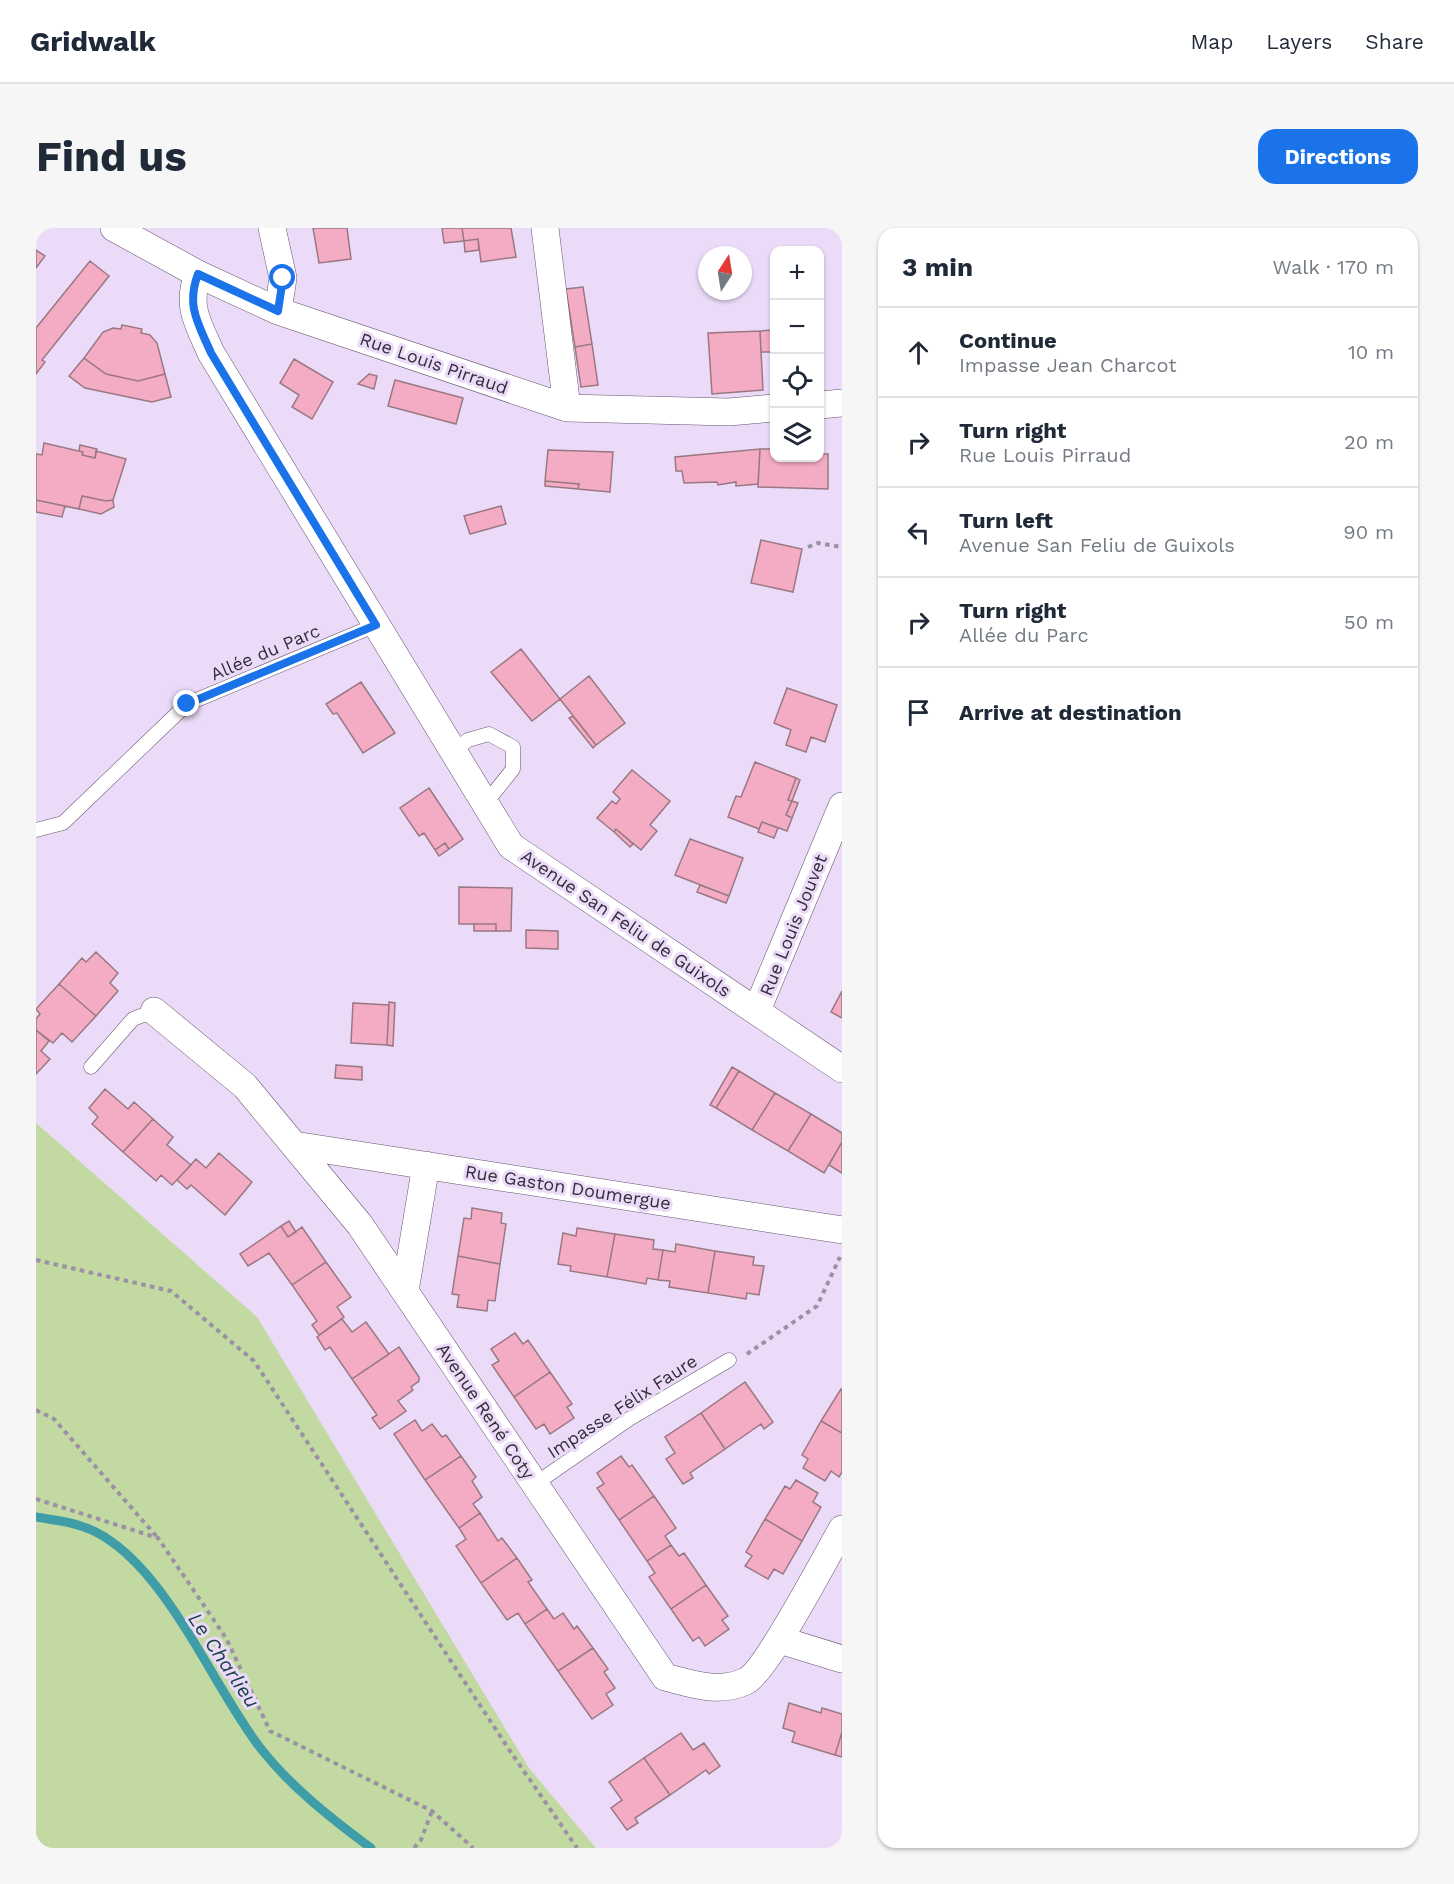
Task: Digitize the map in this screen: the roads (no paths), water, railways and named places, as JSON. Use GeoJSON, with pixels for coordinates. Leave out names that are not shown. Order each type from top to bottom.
{"type":"FeatureCollection","features":[{"type":"Feature","properties":{"kind":"street","name":"Rue Louis Pirraud"},"geometry":{"type":"LineString","coordinates":[[114,228],[198,274],[278,311],[567,408],[729,412],[770,408]]}},
{"type":"Feature","properties":{"kind":"street"},"geometry":{"type":"LineString","coordinates":[[272,228],[283,278],[278,311]]}},
{"type":"Feature","properties":{"kind":"street"},"geometry":{"type":"LineString","coordinates":[[545,228],[567,408]]}},
{"type":"Feature","properties":{"kind":"street","name":"Avenue San Feliu de Guixols"},"geometry":{"type":"LineString","coordinates":[[198,274],[192,291],[192,309],[211,353],[511,846],[842,1069]]}},
{"type":"Feature","properties":{"kind":"street"},"geometry":{"type":"LineString","coordinates":[[824,405],[842,403]]}},
{"type":"Feature","properties":{"kind":"street","name":"Rue Louis Jouvet"},"geometry":{"type":"LineString","coordinates":[[757,1010],[842,806]]}},
{"type":"Feature","properties":{"kind":"street","name":"Avenue René Coty"},"geometry":{"type":"LineString","coordinates":[[154,1011],[245,1086],[360,1225],[665,1677],[716,1689],[748,1681],[780,1640],[842,1529]]}},
{"type":"Feature","properties":{"kind":"street","name":"Rue Gaston Doumergue"},"geometry":{"type":"LineString","coordinates":[[294,1145],[842,1230]]}},
{"type":"Feature","properties":{"kind":"street"},"geometry":{"type":"LineString","coordinates":[[405,1291],[426,1165]]}},
{"type":"Feature","properties":{"kind":"street"},"geometry":{"type":"LineString","coordinates":[[780,1640],[842,1659]]}},
{"type":"Feature","properties":{"kind":"lane","name":"Allée du Parc"},"geometry":{"type":"LineString","coordinates":[[36,830],[63,823],[187,704],[376,625]]}},
{"type":"Feature","properties":{"kind":"lane"},"geometry":{"type":"LineString","coordinates":[[453,751],[468,740],[489,734],[513,747],[513,770],[485,804]]}},
{"type":"Feature","properties":{"kind":"lane"},"geometry":{"type":"LineString","coordinates":[[91,1068],[133,1018],[154,1011]]}},
{"type":"Feature","properties":{"kind":"lane","name":"Impasse Félix Faure"},"geometry":{"type":"LineString","coordinates":[[535,1484],[629,1419],[729,1360]]}},
{"type":"Feature","properties":{"kind":"waterway","name":"Le Charlieu"},"geometry":{"type":"LineString","coordinates":[[36,1517],[81,1526],[110,1540],[136,1563],[183,1624],[243,1724],[273,1764],[299,1790],[371,1848]]}}]}
